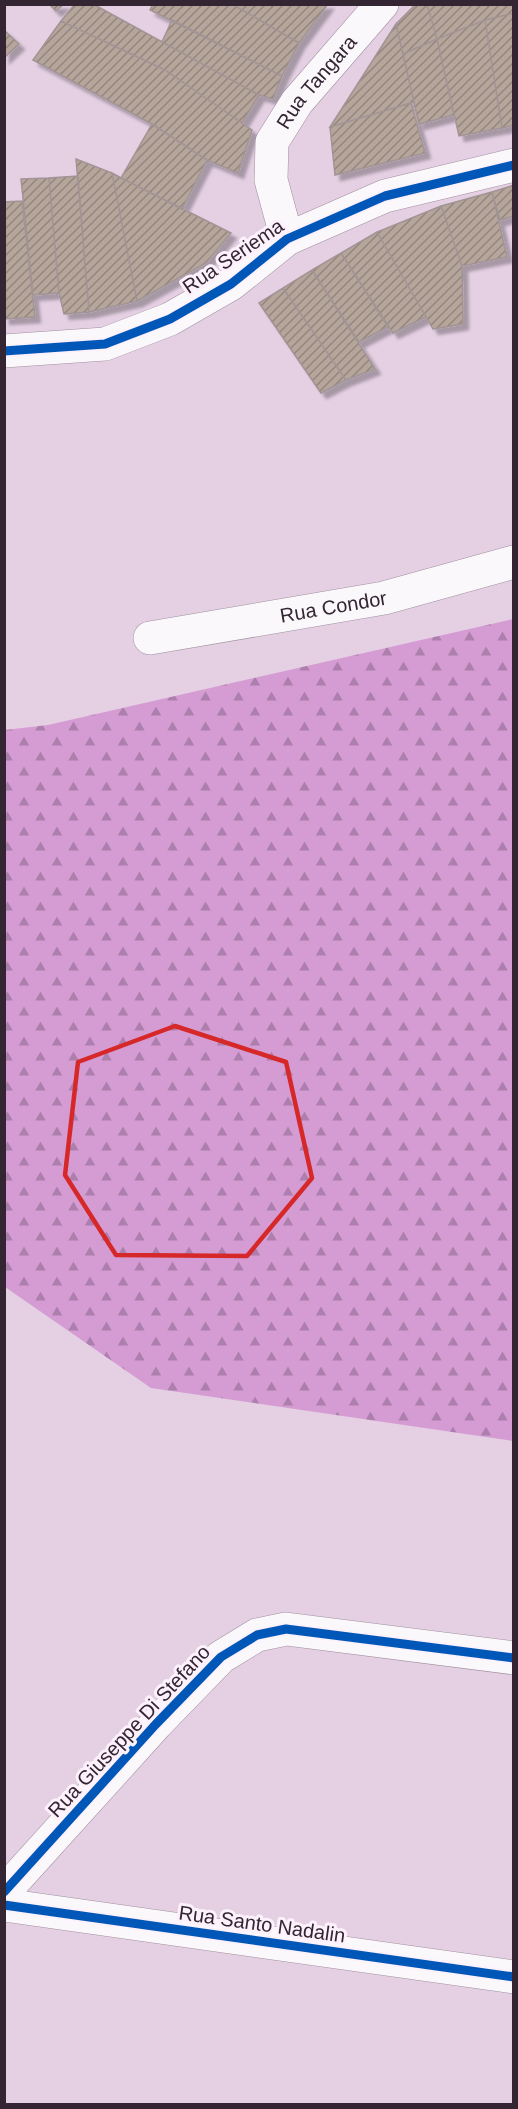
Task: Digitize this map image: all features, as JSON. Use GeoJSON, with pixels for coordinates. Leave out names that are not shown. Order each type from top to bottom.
{"type":"FeatureCollection","features":[{"type":"Feature","properties":{"kind":"street","name":"Rua Tangara"},"geometry":{"type":"LineString","coordinates":[[287,238],[271,180],[272,142],[297,102],[382,4]]}},
{"type":"Feature","properties":{"kind":"street","name":"Rua Seriema"},"geometry":{"type":"LineString","coordinates":[[4,351],[105,344],[159,323],[231,284],[287,238],[385,196],[513,165]]}},
{"type":"Feature","properties":{"kind":"street","name":"Rua Condor"},"geometry":{"type":"LineString","coordinates":[[150,638],[384,598],[513,562]]}},
{"type":"Feature","properties":{"kind":"street","name":"Rua Giuseppe Di Stefano"},"geometry":{"type":"LineString","coordinates":[[4,1892],[156,1724],[213,1665],[221,1657],[257,1635],[286,1629],[513,1658]]}},
{"type":"Feature","properties":{"kind":"street","name":"Rua Santo Nadalin"},"geometry":{"type":"LineString","coordinates":[[4,1905],[513,1977]]}},
{"type":"Feature","properties":{"kind":"highlighted area"},"geometry":{"type":"Polygon","coordinates":[[[175,1026],[286,1062],[312,1178],[247,1256],[116,1255],[65,1175],[78,1062],[175,1026]]]}},
{"type":"Feature","properties":{"kind":"green space"},"geometry":{"type":"Polygon","coordinates":[[[513,619],[513,1441],[151,1388],[5,1287],[5,730],[48,725],[513,619]]]}},
{"type":"Feature","properties":{"kind":"building"},"geometry":{"type":"Polygon","coordinates":[[[49,4],[64,4],[56,11],[49,4]]]}},
{"type":"Feature","properties":{"kind":"building"},"geometry":{"type":"Polygon","coordinates":[[[75,4],[93,4],[259,95],[242,123],[165,70],[61,21],[75,4]]]}},
{"type":"Feature","properties":{"kind":"building"},"geometry":{"type":"Polygon","coordinates":[[[153,4],[232,4],[299,43],[282,76],[150,10],[153,4]]]}},
{"type":"Feature","properties":{"kind":"building"},"geometry":{"type":"Polygon","coordinates":[[[232,4],[328,4],[299,43],[232,4]]]}},
{"type":"Feature","properties":{"kind":"building"},"geometry":{"type":"Polygon","coordinates":[[[416,4],[427,4],[437,39],[403,54],[396,24],[416,4]]]}},
{"type":"Feature","properties":{"kind":"building"},"geometry":{"type":"Polygon","coordinates":[[[427,4],[514,4],[514,13],[485,20],[437,39],[427,4]]]}},
{"type":"Feature","properties":{"kind":"building"},"geometry":{"type":"Polygon","coordinates":[[[514,13],[514,125],[502,128],[485,20],[514,13]]]}},
{"type":"Feature","properties":{"kind":"building"},"geometry":{"type":"Polygon","coordinates":[[[172,20],[282,76],[273,99],[259,95],[162,42],[172,20]]]}},
{"type":"Feature","properties":{"kind":"building"},"geometry":{"type":"Polygon","coordinates":[[[485,20],[502,128],[459,136],[437,39],[485,20]]]}},
{"type":"Feature","properties":{"kind":"building"},"geometry":{"type":"Polygon","coordinates":[[[61,21],[165,70],[252,130],[238,173],[207,160],[152,124],[33,60],[61,21]]]}},
{"type":"Feature","properties":{"kind":"building"},"geometry":{"type":"Polygon","coordinates":[[[396,24],[414,102],[330,127],[396,24]]]}},
{"type":"Feature","properties":{"kind":"building"},"geometry":{"type":"Polygon","coordinates":[[[4,30],[19,44],[4,58],[4,30]]]}},
{"type":"Feature","properties":{"kind":"building"},"geometry":{"type":"Polygon","coordinates":[[[437,39],[454,115],[419,124],[403,54],[437,39]]]}},
{"type":"Feature","properties":{"kind":"building"},"geometry":{"type":"Polygon","coordinates":[[[411,103],[425,153],[335,175],[330,127],[411,103]]]}},
{"type":"Feature","properties":{"kind":"building"},"geometry":{"type":"Polygon","coordinates":[[[152,124],[207,160],[182,209],[121,178],[152,124]]]}},
{"type":"Feature","properties":{"kind":"building"},"geometry":{"type":"Polygon","coordinates":[[[76,159],[112,173],[137,301],[89,312],[76,159]]]}},
{"type":"Feature","properties":{"kind":"building"},"geometry":{"type":"Polygon","coordinates":[[[112,173],[231,233],[206,263],[137,301],[112,173]]]}},
{"type":"Feature","properties":{"kind":"building"},"geometry":{"type":"Polygon","coordinates":[[[78,176],[89,312],[64,314],[59,293],[49,178],[78,176]]]}},
{"type":"Feature","properties":{"kind":"building"},"geometry":{"type":"Polygon","coordinates":[[[49,178],[59,293],[33,295],[21,179],[49,178]]]}},
{"type":"Feature","properties":{"kind":"building"},"geometry":{"type":"Polygon","coordinates":[[[514,185],[514,216],[500,220],[492,192],[514,185]]]}},
{"type":"Feature","properties":{"kind":"building"},"geometry":{"type":"Polygon","coordinates":[[[492,192],[507,257],[462,266],[441,206],[492,192]]]}},
{"type":"Feature","properties":{"kind":"building"},"geometry":{"type":"Polygon","coordinates":[[[22,201],[35,317],[4,319],[4,202],[22,201]]]}},
{"type":"Feature","properties":{"kind":"building"},"geometry":{"type":"Polygon","coordinates":[[[441,206],[462,266],[463,324],[433,329],[377,232],[441,206]]]}},
{"type":"Feature","properties":{"kind":"building"},"geometry":{"type":"Polygon","coordinates":[[[377,232],[426,317],[393,333],[341,253],[377,232]]]}},
{"type":"Feature","properties":{"kind":"building"},"geometry":{"type":"Polygon","coordinates":[[[341,253],[388,327],[359,342],[312,270],[341,253]]]}},
{"type":"Feature","properties":{"kind":"building"},"geometry":{"type":"Polygon","coordinates":[[[312,270],[375,369],[346,380],[283,288],[312,270]]]}},
{"type":"Feature","properties":{"kind":"building"},"geometry":{"type":"Polygon","coordinates":[[[283,288],[346,380],[321,393],[259,303],[283,288]]]}},
{"type":"Feature","properties":{"kind":"cycle path"},"geometry":{"type":"LineString","coordinates":[[4,351],[105,344],[170,319],[231,284],[287,239],[385,196],[514,165]]}},
{"type":"Feature","properties":{"kind":"cycle path"},"geometry":{"type":"LineString","coordinates":[[4,1892],[156,1724],[221,1657],[257,1635],[286,1629],[514,1658]]}},
{"type":"Feature","properties":{"kind":"cycle path"},"geometry":{"type":"LineString","coordinates":[[4,1905],[514,1977]]}}]}
